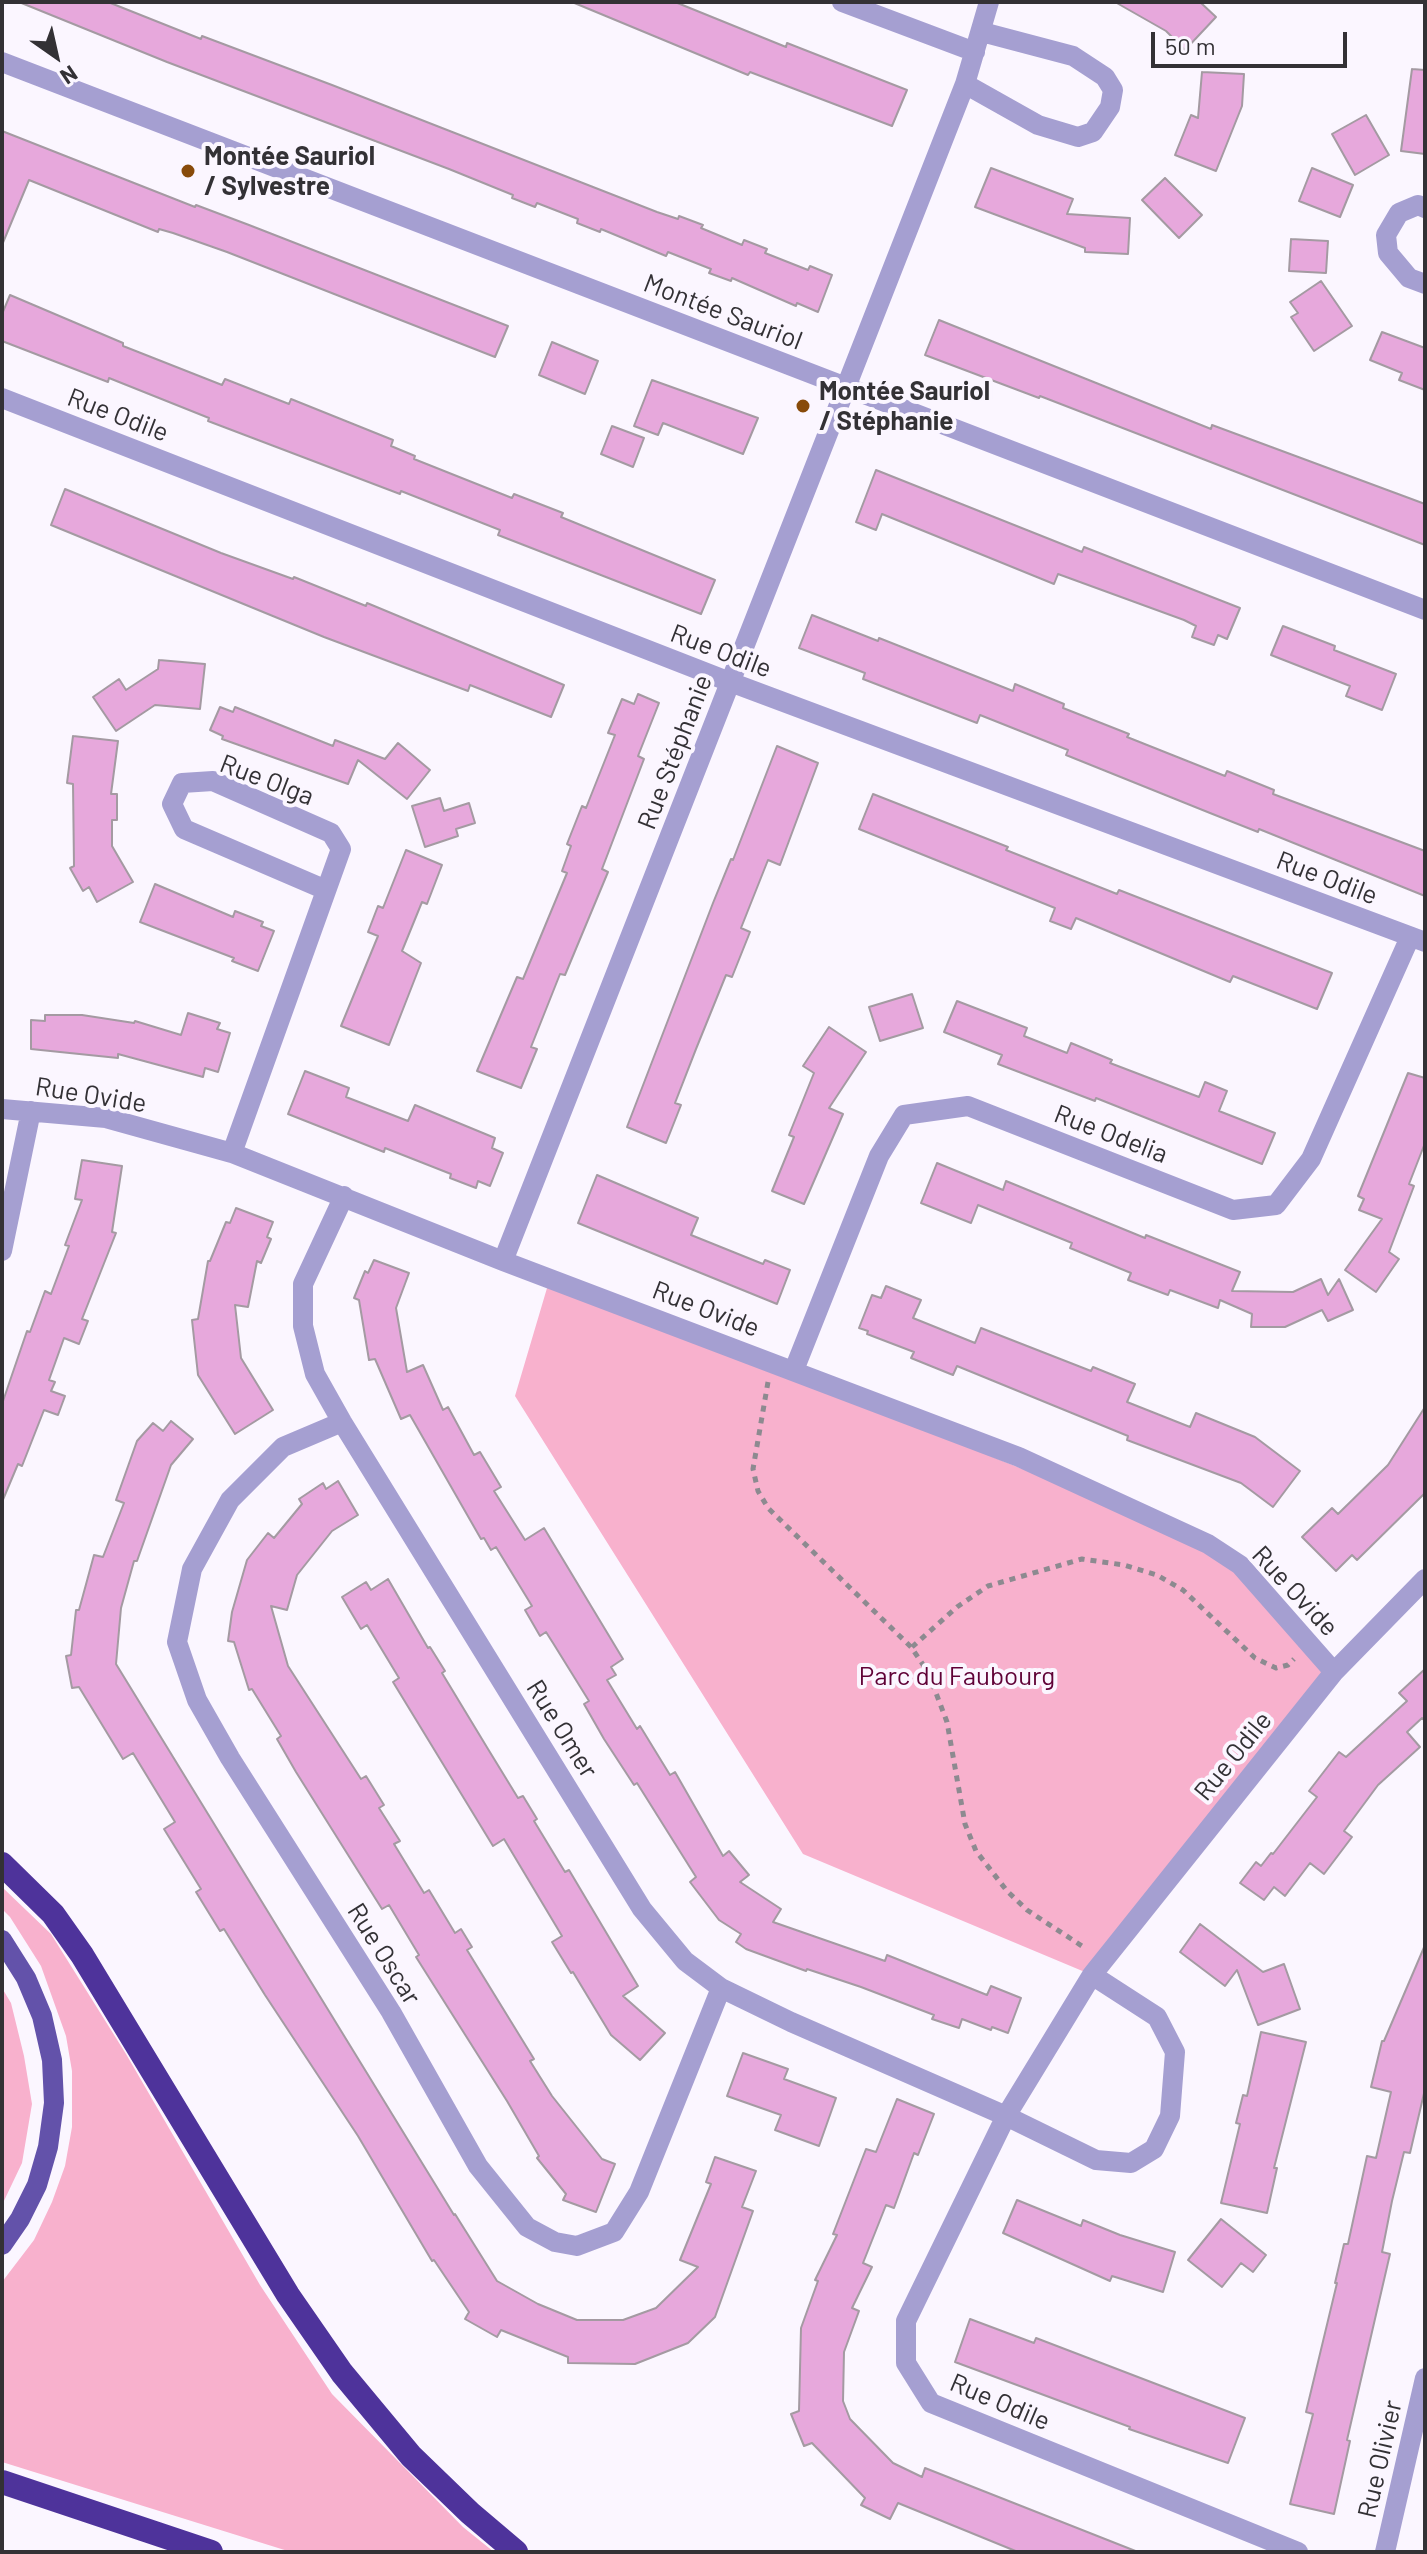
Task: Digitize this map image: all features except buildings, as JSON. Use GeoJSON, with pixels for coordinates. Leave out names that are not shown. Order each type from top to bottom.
{"type":"FeatureCollection","features":[{"type":"Feature","properties":{"kind":"highway"},"geometry":{"type":"LineString","coordinates":[[2,1864],[53,1914],[82,1955],[288,2295],[342,2373],[411,2456],[516,2552]]}},
{"type":"Feature","properties":{"kind":"highway"},"geometry":{"type":"LineString","coordinates":[[2,2482],[211,2552]]}},
{"type":"Feature","properties":{"kind":"main road"},"geometry":{"type":"LineString","coordinates":[[2,1940],[26,1978],[42,2016],[52,2060],[54,2103],[48,2147],[37,2185],[20,2219],[2,2245]]}},
{"type":"Feature","properties":{"kind":"street"},"geometry":{"type":"LineString","coordinates":[[842,2],[975,52]]}},
{"type":"Feature","properties":{"kind":"street","name":"Rue Stéphanie"},"geometry":{"type":"LineString","coordinates":[[503,1261],[965,84],[989,2]]}},
{"type":"Feature","properties":{"kind":"street"},"geometry":{"type":"LineString","coordinates":[[965,84],[1038,125],[1078,137],[1093,132],[1110,107],[1113,90],[1105,77],[1073,56],[982,32]]}},
{"type":"Feature","properties":{"kind":"street","name":"Montée Sauriol"},"geometry":{"type":"LineString","coordinates":[[2,62],[1425,610]]}},
{"type":"Feature","properties":{"kind":"street"},"geometry":{"type":"LineString","coordinates":[[1425,208],[1418,205],[1399,213],[1386,235],[1388,253],[1409,278],[1425,284]]}},
{"type":"Feature","properties":{"kind":"street","name":"Rue Odile"},"geometry":{"type":"LineString","coordinates":[[2,398],[730,682],[1418,940]]}},
{"type":"Feature","properties":{"kind":"street","name":"Rue Olga"},"geometry":{"type":"LineString","coordinates":[[232,1153],[341,849],[331,833],[213,781],[182,783],[172,804],[184,829],[326,890]]}},
{"type":"Feature","properties":{"kind":"street","name":"Rue Odelia"},"geometry":{"type":"LineString","coordinates":[[794,1370],[879,1156],[904,1115],[968,1106],[1233,1210],[1276,1205],[1311,1159],[1418,940]]}},
{"type":"Feature","properties":{"kind":"street","name":"Rue Ovide"},"geometry":{"type":"LineString","coordinates":[[2,1109],[106,1118],[232,1153],[503,1261],[1019,1457],[1208,1544],[1240,1565],[1334,1672]]}},
{"type":"Feature","properties":{"kind":"street"},"geometry":{"type":"LineString","coordinates":[[2,1251],[31,1111]]}},
{"type":"Feature","properties":{"kind":"street","name":"Rue Omer"},"geometry":{"type":"LineString","coordinates":[[344,1196],[303,1284],[303,1326],[315,1374],[642,1909],[685,1961],[721,1988],[1006,2116]]}},
{"type":"Feature","properties":{"kind":"street","name":"Rue Oscar"},"geometry":{"type":"LineString","coordinates":[[342,1422],[283,1447],[230,1500],[192,1569],[177,1642],[197,1700],[230,1758],[391,2012],[478,2166],[527,2227],[555,2242],[577,2246],[614,2232],[639,2192],[721,1988]]}},
{"type":"Feature","properties":{"kind":"street","name":"Rue Odile"},"geometry":{"type":"LineString","coordinates":[[1298,2552],[931,2403],[906,2363],[906,2321],[1006,2116],[1098,1968],[1334,1672],[1425,1579]]}},
{"type":"Feature","properties":{"kind":"street"},"geometry":{"type":"LineString","coordinates":[[1006,2116],[1096,2160],[1131,2163],[1154,2149],[1170,2116],[1175,2052],[1157,2017],[1098,1968]]}},
{"type":"Feature","properties":{"kind":"street","name":"Rue Olivier"},"geometry":{"type":"LineString","coordinates":[[1385,2552],[1425,2378]]}},
{"type":"Feature","properties":{"kind":"path"},"geometry":{"type":"LineString","coordinates":[[772,1361],[753,1469],[758,1491],[768,1508],[911,1647],[928,1672],[947,1722],[965,1824],[976,1851],[1007,1891],[1098,1968]]}},
{"type":"Feature","properties":{"kind":"path"},"geometry":{"type":"LineString","coordinates":[[911,1647],[957,1607],[988,1586],[1082,1559],[1124,1565],[1170,1582],[1183,1590],[1266,1665],[1276,1668],[1288,1665],[1308,1643]]}},
{"type":"Feature","properties":{"kind":"green space","name":"Parc du Faubourg"},"geometry":{"type":"Polygon","coordinates":[[[550,1278],[1208,1544],[1334,1672],[1092,1975],[803,1854],[515,1396],[550,1278]]]}},
{"type":"Feature","properties":{"kind":"green space"},"geometry":{"type":"Polygon","coordinates":[[[2,1887],[51,1934],[126,2054],[260,2285],[332,2394],[463,2527],[494,2552],[291,2552],[2,2462],[2,2282],[34,2240],[65,2166],[72,2127],[72,2071],[66,2036],[41,1966],[2,1909],[2,1887]]]}},
{"type":"Feature","properties":{"kind":"green space"},"geometry":{"type":"Polygon","coordinates":[[[2,1988],[11,2003],[32,2104],[22,2163],[2,2205],[2,1988]]]}},
{"type":"Feature","properties":{"kind":"place","name":"Montée Sauriol / Sylvestre"},"geometry":{"type":"Point","coordinates":[188,171]}},
{"type":"Feature","properties":{"kind":"place","name":"Montée Sauriol / Stéphanie"},"geometry":{"type":"Point","coordinates":[803,406]}}]}
